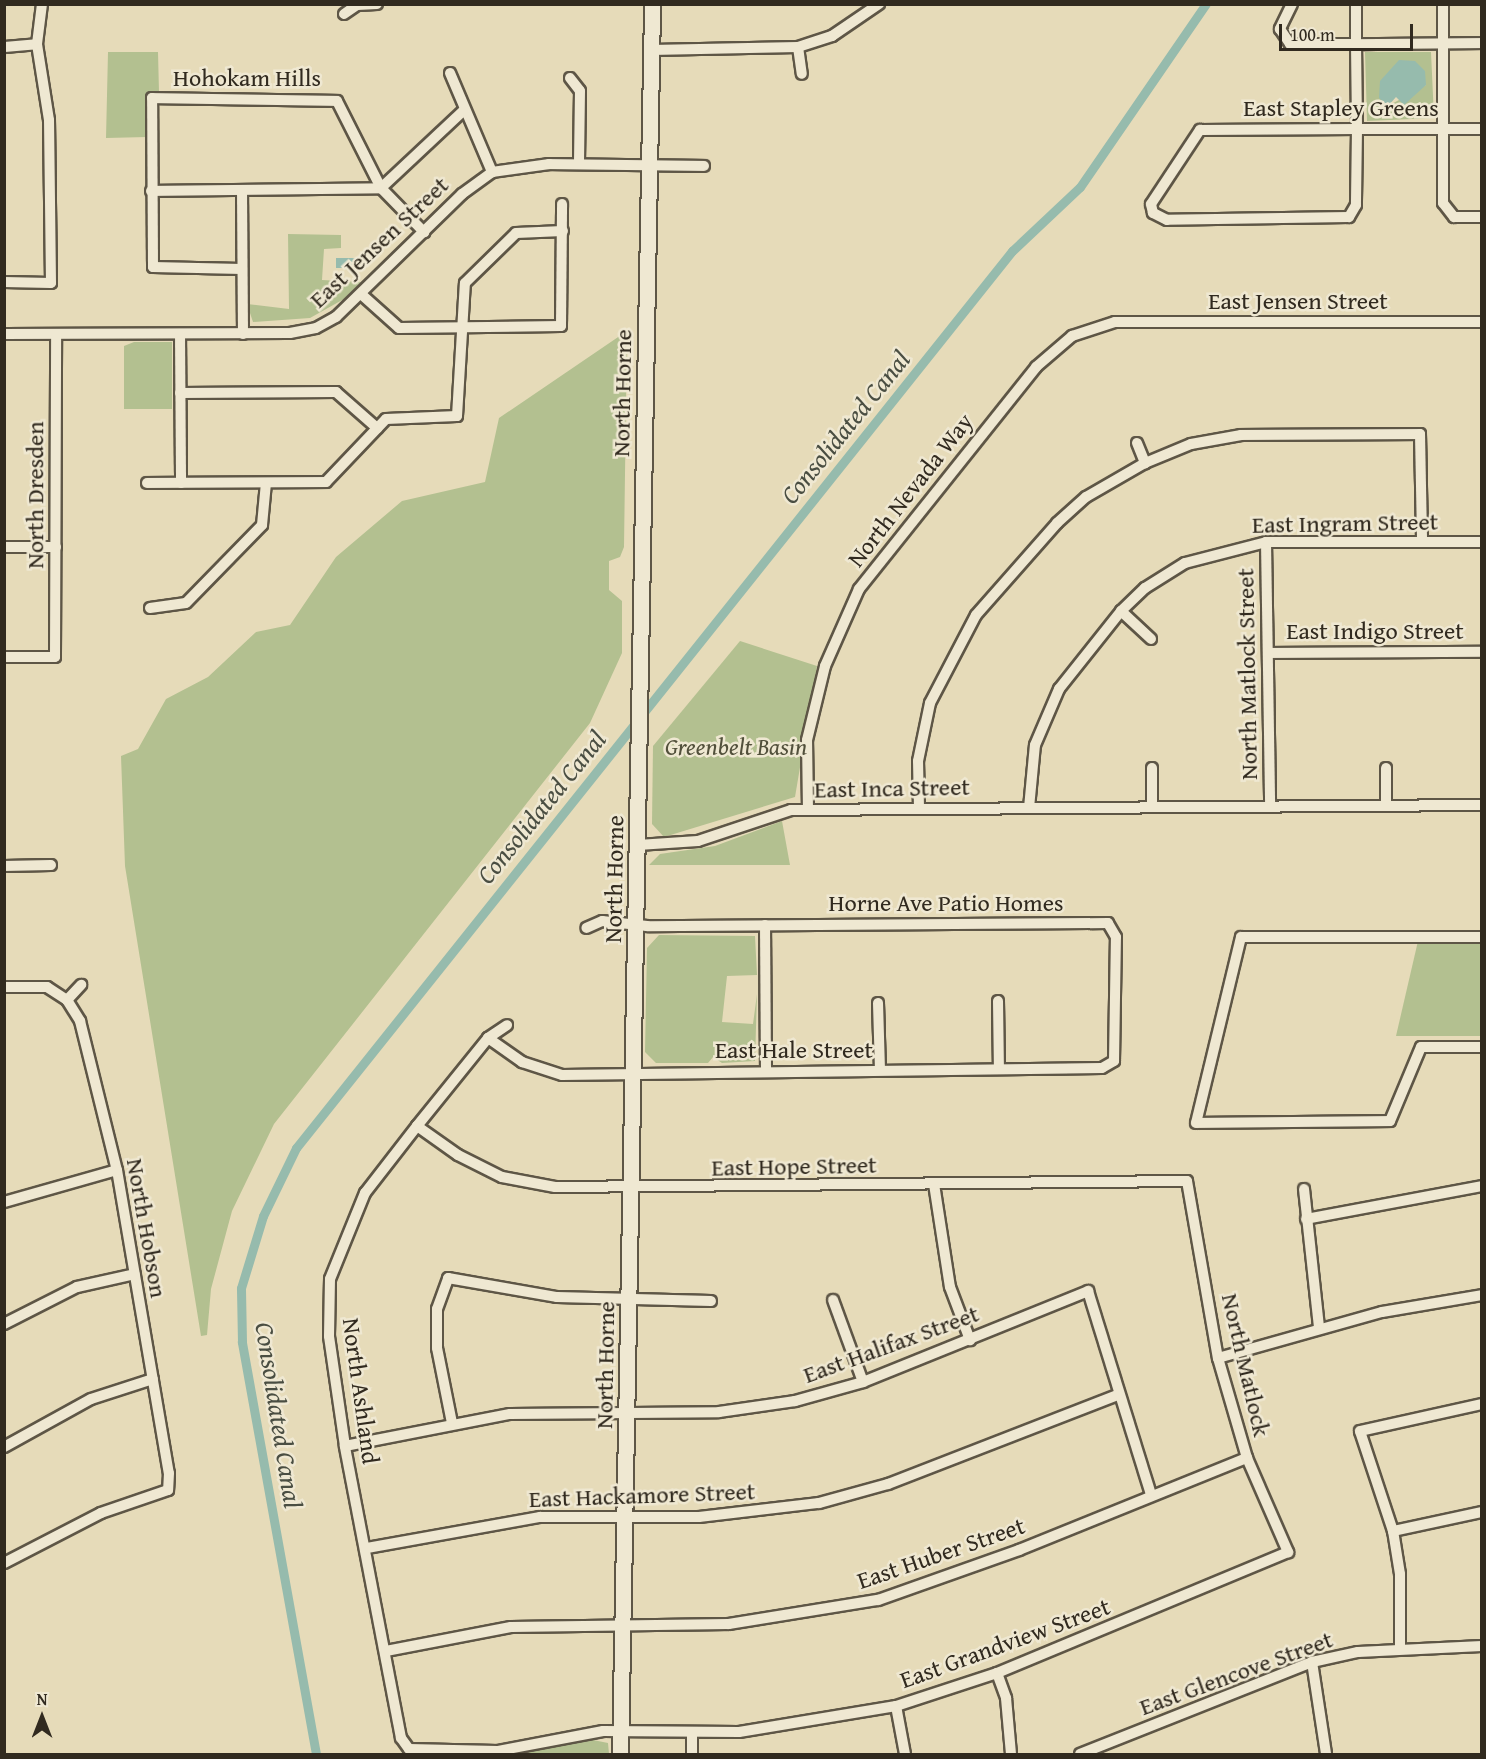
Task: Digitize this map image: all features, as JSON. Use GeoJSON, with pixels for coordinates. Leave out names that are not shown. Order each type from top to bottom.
{"type":"FeatureCollection","features":[{"type":"Feature","properties":{"kind":"street"},"geometry":{"type":"LineString","coordinates":[[4,282],[51,283],[49,129],[37,44],[42,4]]}},
{"type":"Feature","properties":{"kind":"street"},"geometry":{"type":"LineString","coordinates":[[344,14],[377,4]]}},
{"type":"Feature","properties":{"kind":"street","name":"North Horne"},"geometry":{"type":"LineString","coordinates":[[620,1755],[652,4]]}},
{"type":"Feature","properties":{"kind":"street"},"geometry":{"type":"LineString","coordinates":[[651,50],[798,47],[832,36],[879,4]]}},
{"type":"Feature","properties":{"kind":"street"},"geometry":{"type":"LineString","coordinates":[[1292,4],[1280,29],[1290,44],[1482,43]]}},
{"type":"Feature","properties":{"kind":"street"},"geometry":{"type":"LineString","coordinates":[[1356,4],[1357,129]]}},
{"type":"Feature","properties":{"kind":"street"},"geometry":{"type":"LineString","coordinates":[[1443,4],[1447,212],[1482,217]]}},
{"type":"Feature","properties":{"kind":"street"},"geometry":{"type":"LineString","coordinates":[[4,47],[37,44]]}},
{"type":"Feature","properties":{"kind":"street"},"geometry":{"type":"LineString","coordinates":[[798,47],[802,74]]}},
{"type":"Feature","properties":{"kind":"street"},"geometry":{"type":"LineString","coordinates":[[450,74],[492,172],[579,164],[704,165]]}},
{"type":"Feature","properties":{"kind":"street"},"geometry":{"type":"LineString","coordinates":[[570,78],[580,91],[579,164]]}},
{"type":"Feature","properties":{"kind":"street","name":"Hohokam Hills"},"geometry":{"type":"LineString","coordinates":[[242,269],[153,267],[152,98],[330,98],[338,101],[381,188],[424,232]]}},
{"type":"Feature","properties":{"kind":"street"},"geometry":{"type":"LineString","coordinates":[[151,191],[381,188],[464,110]]}},
{"type":"Feature","properties":{"kind":"street","name":"East Stapley Greens"},"geometry":{"type":"LineString","coordinates":[[1357,129],[1356,205],[1349,217],[1167,220],[1153,213],[1151,204],[1200,130],[1357,129],[1482,129]]}},
{"type":"Feature","properties":{"kind":"street","name":"East Jensen Street"},"geometry":{"type":"LineString","coordinates":[[4,334],[243,334],[316,328],[361,294],[424,232],[492,172]]}},
{"type":"Feature","properties":{"kind":"street"},"geometry":{"type":"LineString","coordinates":[[242,190],[243,334]]}},
{"type":"Feature","properties":{"kind":"street"},"geometry":{"type":"LineString","coordinates":[[361,294],[399,328],[561,326],[562,204]]}},
{"type":"Feature","properties":{"kind":"street"},"geometry":{"type":"LineString","coordinates":[[147,483],[326,482],[386,419],[457,416],[465,283],[516,233],[563,231]]}},
{"type":"Feature","properties":{"kind":"street","name":"East Jensen Street"},"geometry":{"type":"LineString","coordinates":[[1115,321],[1482,321]]}},
{"type":"Feature","properties":{"kind":"street","name":"North Nevada Way"},"geometry":{"type":"LineString","coordinates":[[808,810],[807,740],[825,666],[859,589],[1035,367],[1072,336],[1115,321]]}},
{"type":"Feature","properties":{"kind":"street","name":"North Dresden"},"geometry":{"type":"LineString","coordinates":[[4,657],[55,657],[56,334]]}},
{"type":"Feature","properties":{"kind":"street"},"geometry":{"type":"LineString","coordinates":[[180,334],[181,483]]}},
{"type":"Feature","properties":{"kind":"street"},"geometry":{"type":"LineString","coordinates":[[180,393],[336,392],[377,428]]}},
{"type":"Feature","properties":{"kind":"street"},"geometry":{"type":"LineString","coordinates":[[918,808],[918,761],[930,703],[976,615],[1057,523],[1086,497],[1145,463],[1191,444],[1241,435],[1420,434],[1422,542]]}},
{"type":"Feature","properties":{"kind":"street"},"geometry":{"type":"LineString","coordinates":[[1137,443],[1145,463]]}},
{"type":"Feature","properties":{"kind":"street"},"geometry":{"type":"LineString","coordinates":[[150,608],[186,603],[262,525],[266,483]]}},
{"type":"Feature","properties":{"kind":"street","name":"East Ingram Street"},"geometry":{"type":"LineString","coordinates":[[1029,808],[1032,759],[1048,708],[1121,611],[1145,588],[1185,563],[1266,542],[1482,542]]}},
{"type":"Feature","properties":{"kind":"street","name":"North Matlock Street"},"geometry":{"type":"LineString","coordinates":[[1266,542],[1270,806]]}},
{"type":"Feature","properties":{"kind":"street"},"geometry":{"type":"LineString","coordinates":[[4,547],[56,547]]}},
{"type":"Feature","properties":{"kind":"street"},"geometry":{"type":"LineString","coordinates":[[1121,611],[1151,639]]}},
{"type":"Feature","properties":{"kind":"street","name":"East Indigo Street"},"geometry":{"type":"LineString","coordinates":[[1269,653],[1482,652]]}},
{"type":"Feature","properties":{"kind":"street"},"geometry":{"type":"LineString","coordinates":[[1152,768],[1152,807]]}},
{"type":"Feature","properties":{"kind":"street"},"geometry":{"type":"LineString","coordinates":[[1386,768],[1386,805]]}},
{"type":"Feature","properties":{"kind":"street","name":"East Inca Street"},"geometry":{"type":"LineString","coordinates":[[638,845],[698,841],[765,814],[808,810],[1482,805]]}},
{"type":"Feature","properties":{"kind":"street"},"geometry":{"type":"LineString","coordinates":[[4,866],[51,865]]}},
{"type":"Feature","properties":{"kind":"street","name":"Horne Ave Patio Homes"},"geometry":{"type":"LineString","coordinates":[[586,928],[602,921],[765,925],[1108,923],[1116,937],[1111,1066]]}},
{"type":"Feature","properties":{"kind":"street"},"geometry":{"type":"LineString","coordinates":[[765,925],[766,1071]]}},
{"type":"Feature","properties":{"kind":"street"},"geometry":{"type":"LineString","coordinates":[[1482,937],[1241,938],[1196,1123],[1390,1121],[1421,1047],[1482,1047]]}},
{"type":"Feature","properties":{"kind":"street"},"geometry":{"type":"LineString","coordinates":[[4,987],[47,987],[67,1000],[81,985]]}},
{"type":"Feature","properties":{"kind":"street","name":"North Hobson"},"geometry":{"type":"LineString","coordinates":[[4,1563],[101,1513],[168,1490],[153,1379],[117,1170],[80,1021],[67,1000]]}},
{"type":"Feature","properties":{"kind":"street"},"geometry":{"type":"LineString","coordinates":[[998,1001],[999,1069]]}},
{"type":"Feature","properties":{"kind":"street"},"geometry":{"type":"LineString","coordinates":[[878,1003],[880,1070]]}},
{"type":"Feature","properties":{"kind":"street","name":"North Ashland"},"geometry":{"type":"LineString","coordinates":[[404,1745],[367,1548],[345,1446],[329,1336],[330,1280],[365,1193],[488,1038],[507,1025]]}},
{"type":"Feature","properties":{"kind":"street","name":"East Hale Street"},"geometry":{"type":"LineString","coordinates":[[488,1038],[522,1062],[562,1075],[1111,1066]]}},
{"type":"Feature","properties":{"kind":"street","name":"East Hope Street"},"geometry":{"type":"LineString","coordinates":[[417,1126],[458,1155],[502,1177],[555,1187],[632,1190],[1187,1181]]}},
{"type":"Feature","properties":{"kind":"street"},"geometry":{"type":"LineString","coordinates":[[4,1202],[117,1170]]}},
{"type":"Feature","properties":{"kind":"street","name":"North Matlock"},"geometry":{"type":"LineString","coordinates":[[1187,1181],[1218,1359],[1246,1458],[1288,1552]]}},
{"type":"Feature","properties":{"kind":"street"},"geometry":{"type":"LineString","coordinates":[[934,1184],[945,1265],[970,1340]]}},
{"type":"Feature","properties":{"kind":"street"},"geometry":{"type":"LineString","coordinates":[[1306,1219],[1482,1186]]}},
{"type":"Feature","properties":{"kind":"street"},"geometry":{"type":"LineString","coordinates":[[1304,1189],[1319,1328]]}},
{"type":"Feature","properties":{"kind":"street"},"geometry":{"type":"LineString","coordinates":[[4,1324],[77,1287],[135,1274]]}},
{"type":"Feature","properties":{"kind":"street"},"geometry":{"type":"LineString","coordinates":[[452,1424],[437,1348],[437,1309],[448,1278],[521,1293],[630,1301],[711,1301]]}},
{"type":"Feature","properties":{"kind":"street","name":"East Halifax Street"},"geometry":{"type":"LineString","coordinates":[[345,1446],[510,1414],[719,1412],[795,1401],[863,1382],[1088,1291],[1117,1395]]}},
{"type":"Feature","properties":{"kind":"street"},"geometry":{"type":"LineString","coordinates":[[1218,1359],[1319,1328],[1482,1295]]}},
{"type":"Feature","properties":{"kind":"street"},"geometry":{"type":"LineString","coordinates":[[832,1300],[863,1382]]}},
{"type":"Feature","properties":{"kind":"street"},"geometry":{"type":"LineString","coordinates":[[4,1447],[91,1399],[153,1379]]}},
{"type":"Feature","properties":{"kind":"street"},"geometry":{"type":"LineString","coordinates":[[1117,1395],[1150,1494]]}},
{"type":"Feature","properties":{"kind":"street","name":"East Hackamore Street"},"geometry":{"type":"LineString","coordinates":[[367,1548],[540,1517],[624,1518],[737,1515],[819,1503],[888,1484],[1117,1395]]}},
{"type":"Feature","properties":{"kind":"street"},"geometry":{"type":"LineString","coordinates":[[1400,1648],[1400,1574],[1393,1531],[1360,1431],[1482,1404]]}},
{"type":"Feature","properties":{"kind":"street","name":"East Huber Street"},"geometry":{"type":"LineString","coordinates":[[386,1651],[511,1627],[729,1624],[878,1600],[1019,1550],[1150,1494],[1246,1458]]}},
{"type":"Feature","properties":{"kind":"street"},"geometry":{"type":"LineString","coordinates":[[1393,1531],[1482,1512]]}},
{"type":"Feature","properties":{"kind":"street","name":"East Grandview Street"},"geometry":{"type":"LineString","coordinates":[[404,1745],[415,1751],[497,1751],[564,1736],[620,1731],[692,1732],[804,1724],[896,1706],[997,1673],[1288,1552]]}},
{"type":"Feature","properties":{"kind":"street","name":"East Glencove Street"},"geometry":{"type":"LineString","coordinates":[[1080,1755],[1312,1662],[1400,1648],[1482,1646]]}},
{"type":"Feature","properties":{"kind":"street"},"geometry":{"type":"LineString","coordinates":[[1312,1662],[1326,1755]]}},
{"type":"Feature","properties":{"kind":"street"},"geometry":{"type":"LineString","coordinates":[[997,1673],[1006,1698],[1011,1755]]}},
{"type":"Feature","properties":{"kind":"street"},"geometry":{"type":"LineString","coordinates":[[896,1706],[904,1755]]}},
{"type":"Feature","properties":{"kind":"street"},"geometry":{"type":"LineString","coordinates":[[692,1732],[692,1755]]}},
{"type":"Feature","properties":{"kind":"green space"},"geometry":{"type":"Polygon","coordinates":[[[108,52],[158,52],[159,92],[148,102],[147,137],[106,138],[108,52]]]}},
{"type":"Feature","properties":{"kind":"green space"},"geometry":{"type":"Polygon","coordinates":[[[1365,52],[1431,52],[1434,118],[1367,121],[1365,52]],[[1426,85],[1383,93],[1388,106],[1426,85]]]}},
{"type":"Feature","properties":{"kind":"green space"},"geometry":{"type":"Polygon","coordinates":[[[288,234],[341,235],[341,248],[324,249],[322,280],[361,282],[344,299],[310,318],[253,322],[247,304],[289,309],[288,234]]]}},
{"type":"Feature","properties":{"kind":"green space"},"geometry":{"type":"Polygon","coordinates":[[[627,331],[624,547],[620,557],[609,561],[609,590],[622,601],[622,653],[590,723],[274,1124],[232,1211],[211,1289],[207,1335],[201,1336],[125,866],[121,756],[138,749],[166,699],[208,677],[256,632],[290,625],[336,557],[402,501],[485,482],[499,418],[627,331]]]}},
{"type":"Feature","properties":{"kind":"green space"},"geometry":{"type":"Polygon","coordinates":[[[134,342],[172,342],[172,409],[124,409],[124,346],[134,342]]]}},
{"type":"Feature","properties":{"kind":"green space","name":"Greenbelt Basin"},"geometry":{"type":"Polygon","coordinates":[[[740,641],[817,666],[795,797],[664,837],[652,824],[653,746],[740,641]]]}},
{"type":"Feature","properties":{"kind":"green space"},"geometry":{"type":"Polygon","coordinates":[[[782,821],[790,865],[649,865],[660,854],[715,846],[782,821]]]}},
{"type":"Feature","properties":{"kind":"green space"},"geometry":{"type":"Polygon","coordinates":[[[659,935],[755,936],[757,975],[727,976],[722,1022],[753,1024],[757,994],[755,1061],[722,1063],[713,1057],[708,1063],[656,1063],[645,1052],[647,948],[659,935]]]}},
{"type":"Feature","properties":{"kind":"green space"},"geometry":{"type":"Polygon","coordinates":[[[1418,941],[1481,942],[1481,1036],[1396,1036],[1418,941]]]}},
{"type":"Feature","properties":{"kind":"green space"},"geometry":{"type":"Polygon","coordinates":[[[593,1740],[608,1743],[609,1754],[517,1754],[593,1740]]]}},
{"type":"Feature","properties":{"kind":"shaded area"},"geometry":{"type":"Polygon","coordinates":[[[1399,60],[1415,61],[1425,71],[1426,85],[1404,105],[1396,97],[1388,106],[1379,98],[1380,81],[1399,60]]]}},
{"type":"Feature","properties":{"kind":"shaded area"},"geometry":{"type":"Polygon","coordinates":[[[336,258],[360,258],[360,268],[336,268],[336,258]]]}},
{"type":"Feature","properties":{"kind":"waterway","name":"Consolidated Canal"},"geometry":{"type":"LineString","coordinates":[[316,1754],[242,1342],[241,1288],[263,1216],[296,1148],[1012,251],[1080,187],[1206,4]]}}]}
